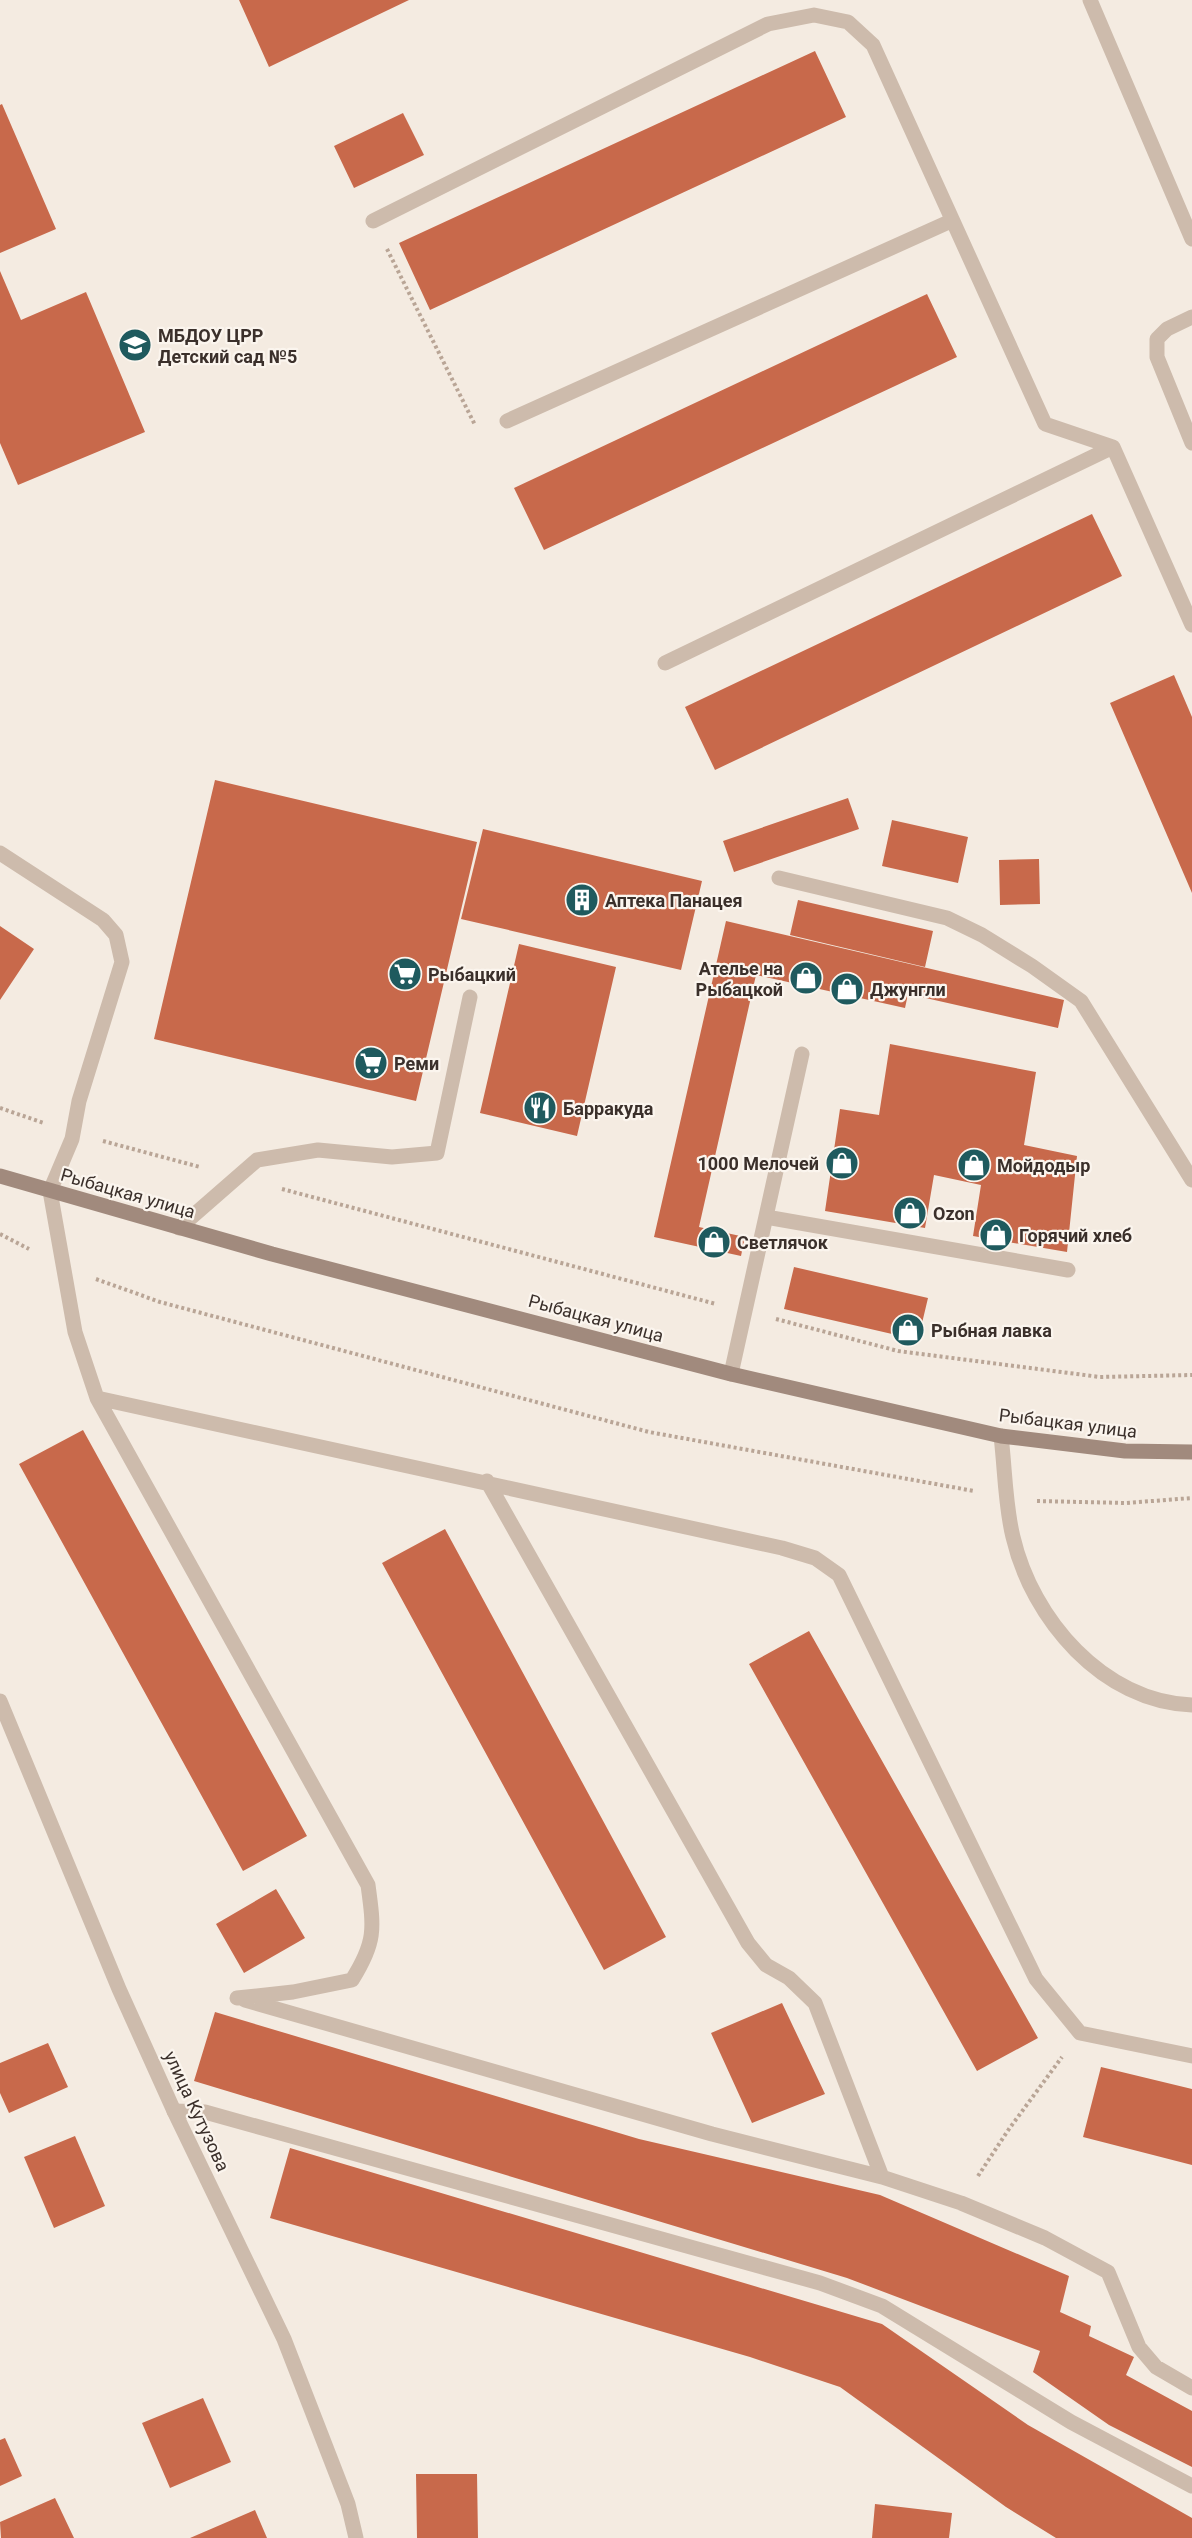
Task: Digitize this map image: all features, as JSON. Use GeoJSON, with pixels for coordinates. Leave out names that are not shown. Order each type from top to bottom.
{"type":"FeatureCollection","features":[{"type":"Feature","properties":{"kind":"main road","name":"Рыбацкая улица"},"geometry":{"type":"LineString","coordinates":[[0,1176],[180,1228],[731,1374],[1001,1436],[1125,1451],[1192,1452]]}},
{"type":"Feature","properties":{"kind":"street"},"geometry":{"type":"LineString","coordinates":[[1090,0],[1192,239]]}},
{"type":"Feature","properties":{"kind":"street"},"geometry":{"type":"LineString","coordinates":[[372,221],[768,24],[814,15],[848,22],[873,45],[1045,424],[1113,447],[1192,624]]}},
{"type":"Feature","properties":{"kind":"street"},"geometry":{"type":"LineString","coordinates":[[507,421],[951,221]]}},
{"type":"Feature","properties":{"kind":"street"},"geometry":{"type":"LineString","coordinates":[[1192,317],[1167,328],[1157,339],[1157,357],[1188,423],[1192,444]]}},
{"type":"Feature","properties":{"kind":"street"},"geometry":{"type":"LineString","coordinates":[[665,663],[1113,447]]}},
{"type":"Feature","properties":{"kind":"street"},"geometry":{"type":"LineString","coordinates":[[0,853],[103,920],[116,935],[122,962],[79,1101],[73,1133],[50,1191],[75,1332],[97,1398],[368,1885],[373,1919],[369,1954],[352,1980],[293,1992],[237,1998],[712,2134],[882,2177],[961,2203],[1045,2238],[1108,2272],[1139,2347],[1156,2367],[1192,2388]]}},
{"type":"Feature","properties":{"kind":"street"},"geometry":{"type":"LineString","coordinates":[[779,878],[947,918],[982,935],[1032,966],[1081,1001],[1192,1180]]}},
{"type":"Feature","properties":{"kind":"street"},"geometry":{"type":"LineString","coordinates":[[180,1228],[257,1160],[318,1150],[392,1157],[437,1153],[470,997]]}},
{"type":"Feature","properties":{"kind":"street"},"geometry":{"type":"LineString","coordinates":[[731,1374],[802,1054]]}},
{"type":"Feature","properties":{"kind":"street"},"geometry":{"type":"LineString","coordinates":[[766,1217],[1068,1270]]}},
{"type":"Feature","properties":{"kind":"street"},"geometry":{"type":"LineString","coordinates":[[97,1398],[487,1481],[782,1548],[815,1558],[839,1575],[1036,1979],[1080,2033],[1192,2056]]}},
{"type":"Feature","properties":{"kind":"street"},"geometry":{"type":"LineString","coordinates":[[1001,1436],[1013,1537],[1031,1584],[1061,1635],[1083,1658],[1111,1679],[1150,1697],[1192,1705]]}},
{"type":"Feature","properties":{"kind":"street"},"geometry":{"type":"LineString","coordinates":[[487,1481],[748,1943],[766,1965],[789,1978],[815,2003],[882,2177]]}},
{"type":"Feature","properties":{"kind":"street","name":"улица Кутузова"},"geometry":{"type":"LineString","coordinates":[[0,1701],[119,1989],[174,2111],[284,2339],[348,2504],[356,2538]]}},
{"type":"Feature","properties":{"kind":"street"},"geometry":{"type":"LineString","coordinates":[[174,2111],[205,2112],[820,2283],[882,2306],[1071,2422],[1192,2486]]}},
{"type":"Feature","properties":{"kind":"path"},"geometry":{"type":"LineString","coordinates":[[372,221],[477,428],[507,421]]}},
{"type":"Feature","properties":{"kind":"path"},"geometry":{"type":"LineString","coordinates":[[0,1108],[73,1133],[898,1351],[1100,1377],[1192,1375]]}},
{"type":"Feature","properties":{"kind":"path"},"geometry":{"type":"LineString","coordinates":[[0,1234],[63,1267],[160,1302],[649,1432],[1009,1500],[1126,1503],[1192,1498]]}},
{"type":"Feature","properties":{"kind":"path"},"geometry":{"type":"LineString","coordinates":[[981,2172],[1009,2129],[1080,2033]]}},
{"type":"Feature","properties":{"kind":"building"},"geometry":{"type":"Polygon","coordinates":[[[239,0],[409,0],[269,67],[239,0]]]}},
{"type":"Feature","properties":{"kind":"building"},"geometry":{"type":"Polygon","coordinates":[[[815,51],[846,117],[430,310],[399,243],[815,51]]]}},
{"type":"Feature","properties":{"kind":"building"},"geometry":{"type":"Polygon","coordinates":[[[2,104],[56,229],[0,253],[0,105],[2,104]]]}},
{"type":"Feature","properties":{"kind":"building"},"geometry":{"type":"Polygon","coordinates":[[[403,113],[424,155],[354,188],[334,146],[403,113]]]}},
{"type":"Feature","properties":{"kind":"building"},"geometry":{"type":"Polygon","coordinates":[[[0,271],[21,320],[86,292],[145,432],[18,485],[0,443],[0,271]]]}},
{"type":"Feature","properties":{"kind":"building"},"geometry":{"type":"Polygon","coordinates":[[[927,294],[957,357],[544,550],[514,488],[927,294]]]}},
{"type":"Feature","properties":{"kind":"building"},"geometry":{"type":"Polygon","coordinates":[[[1092,514],[1122,576],[715,770],[685,707],[1092,514]]]}},
{"type":"Feature","properties":{"kind":"building"},"geometry":{"type":"Polygon","coordinates":[[[1174,675],[1192,717],[1192,893],[1110,703],[1174,675]]]}},
{"type":"Feature","properties":{"kind":"building"},"geometry":{"type":"Polygon","coordinates":[[[215,780],[477,842],[416,1101],[154,1039],[215,780]]]}},
{"type":"Feature","properties":{"kind":"building"},"geometry":{"type":"Polygon","coordinates":[[[848,798],[859,829],[734,872],[723,841],[848,798]]]}},
{"type":"Feature","properties":{"kind":"building"},"geometry":{"type":"Polygon","coordinates":[[[892,820],[968,837],[958,883],[882,866],[892,820]]]}},
{"type":"Feature","properties":{"kind":"building","name":"Аптека Панацея"},"geometry":{"type":"Polygon","coordinates":[[[483,829],[702,881],[681,970],[461,919],[483,829]]]}},
{"type":"Feature","properties":{"kind":"building"},"geometry":{"type":"Polygon","coordinates":[[[1039,859],[1040,904],[1000,905],[999,860],[1039,859]]]}},
{"type":"Feature","properties":{"kind":"building"},"geometry":{"type":"Polygon","coordinates":[[[798,900],[933,931],[925,967],[790,935],[798,900]]]}},
{"type":"Feature","properties":{"kind":"building"},"geometry":{"type":"Polygon","coordinates":[[[726,921],[1064,1000],[1058,1028],[908,994],[905,1008],[756,975],[699,1227],[745,1237],[741,1256],[654,1237],[726,921]]]}},
{"type":"Feature","properties":{"kind":"building"},"geometry":{"type":"Polygon","coordinates":[[[0,926],[34,949],[0,1000],[0,926]]]}},
{"type":"Feature","properties":{"kind":"building"},"geometry":{"type":"Polygon","coordinates":[[[519,944],[616,967],[577,1136],[480,1113],[519,944]]]}},
{"type":"Feature","properties":{"kind":"building"},"geometry":{"type":"Polygon","coordinates":[[[890,1044],[1036,1072],[1024,1145],[1077,1156],[1067,1252],[973,1236],[981,1185],[934,1175],[925,1228],[825,1211],[840,1109],[879,1115],[890,1044]]]}},
{"type":"Feature","properties":{"kind":"building"},"geometry":{"type":"Polygon","coordinates":[[[794,1267],[928,1298],[918,1340],[784,1309],[794,1267]]]}},
{"type":"Feature","properties":{"kind":"building"},"geometry":{"type":"Polygon","coordinates":[[[83,1430],[307,1836],[243,1871],[19,1464],[83,1430]]]}},
{"type":"Feature","properties":{"kind":"building"},"geometry":{"type":"Polygon","coordinates":[[[445,1529],[666,1937],[604,1970],[382,1563],[445,1529]]]}},
{"type":"Feature","properties":{"kind":"building"},"geometry":{"type":"Polygon","coordinates":[[[809,1631],[1038,2038],[977,2071],[749,1664],[809,1631]]]}},
{"type":"Feature","properties":{"kind":"building"},"geometry":{"type":"Polygon","coordinates":[[[276,1889],[305,1938],[244,1973],[216,1924],[276,1889]]]}},
{"type":"Feature","properties":{"kind":"building"},"geometry":{"type":"Polygon","coordinates":[[[782,2003],[825,2094],[752,2123],[711,2033],[782,2003]]]}},
{"type":"Feature","properties":{"kind":"building"},"geometry":{"type":"Polygon","coordinates":[[[215,2012],[639,2139],[880,2195],[1069,2276],[1060,2312],[1091,2326],[1089,2336],[1134,2357],[1126,2375],[1192,2411],[1192,2467],[1109,2425],[1033,2372],[1040,2351],[847,2278],[194,2081],[215,2012]]]}},
{"type":"Feature","properties":{"kind":"building"},"geometry":{"type":"Polygon","coordinates":[[[48,2043],[68,2087],[9,2113],[0,2093],[0,2063],[48,2043]]]}},
{"type":"Feature","properties":{"kind":"building"},"geometry":{"type":"Polygon","coordinates":[[[1101,2067],[1192,2089],[1192,2165],[1083,2137],[1101,2067]]]}},
{"type":"Feature","properties":{"kind":"building"},"geometry":{"type":"Polygon","coordinates":[[[75,2136],[105,2206],[54,2228],[24,2157],[75,2136]]]}},
{"type":"Feature","properties":{"kind":"building"},"geometry":{"type":"Polygon","coordinates":[[[290,2148],[882,2324],[1028,2425],[1192,2518],[1192,2538],[1056,2538],[1006,2507],[840,2387],[750,2357],[270,2218],[290,2148]]]}},
{"type":"Feature","properties":{"kind":"building"},"geometry":{"type":"Polygon","coordinates":[[[203,2398],[231,2462],[170,2488],[142,2423],[203,2398]]]}},
{"type":"Feature","properties":{"kind":"building"},"geometry":{"type":"Polygon","coordinates":[[[5,2438],[22,2476],[0,2486],[0,2440],[5,2438]]]}},
{"type":"Feature","properties":{"kind":"building"},"geometry":{"type":"Polygon","coordinates":[[[416,2474],[477,2474],[478,2538],[417,2538],[416,2474]]]}},
{"type":"Feature","properties":{"kind":"building"},"geometry":{"type":"Polygon","coordinates":[[[55,2498],[74,2538],[1,2538],[0,2522],[55,2498]]]}},
{"type":"Feature","properties":{"kind":"building"},"geometry":{"type":"Polygon","coordinates":[[[875,2504],[952,2513],[949,2538],[872,2538],[875,2504]]]}},
{"type":"Feature","properties":{"kind":"building"},"geometry":{"type":"Polygon","coordinates":[[[255,2510],[267,2538],[190,2538],[255,2510]]]}},
{"type":"Feature","properties":{"kind":"place","name":"МБДОУ ЦРР Детский сад №5"},"geometry":{"type":"Point","coordinates":[135,345]}},
{"type":"Feature","properties":{"kind":"place","name":"Аптека Панацея"},"geometry":{"type":"Point","coordinates":[582,900]}},
{"type":"Feature","properties":{"kind":"place","name":"Рыбацкий"},"geometry":{"type":"Point","coordinates":[405,974]}},
{"type":"Feature","properties":{"kind":"place","name":"Ателье на Рыбацкой"},"geometry":{"type":"Point","coordinates":[806,978]}},
{"type":"Feature","properties":{"kind":"place","name":"Джунгли"},"geometry":{"type":"Point","coordinates":[847,989]}},
{"type":"Feature","properties":{"kind":"place","name":"Реми"},"geometry":{"type":"Point","coordinates":[371,1063]}},
{"type":"Feature","properties":{"kind":"place","name":"Барракуда"},"geometry":{"type":"Point","coordinates":[540,1108]}},
{"type":"Feature","properties":{"kind":"place","name":"1000 Мелочей"},"geometry":{"type":"Point","coordinates":[842,1163]}},
{"type":"Feature","properties":{"kind":"place","name":"Мойдодыр"},"geometry":{"type":"Point","coordinates":[974,1165]}},
{"type":"Feature","properties":{"kind":"place","name":"Ozon"},"geometry":{"type":"Point","coordinates":[910,1213]}},
{"type":"Feature","properties":{"kind":"place","name":"Горячий хлеб"},"geometry":{"type":"Point","coordinates":[996,1235]}},
{"type":"Feature","properties":{"kind":"place","name":"Светлячок"},"geometry":{"type":"Point","coordinates":[714,1242]}},
{"type":"Feature","properties":{"kind":"place","name":"Рыбная лавка"},"geometry":{"type":"Point","coordinates":[908,1330]}}]}
